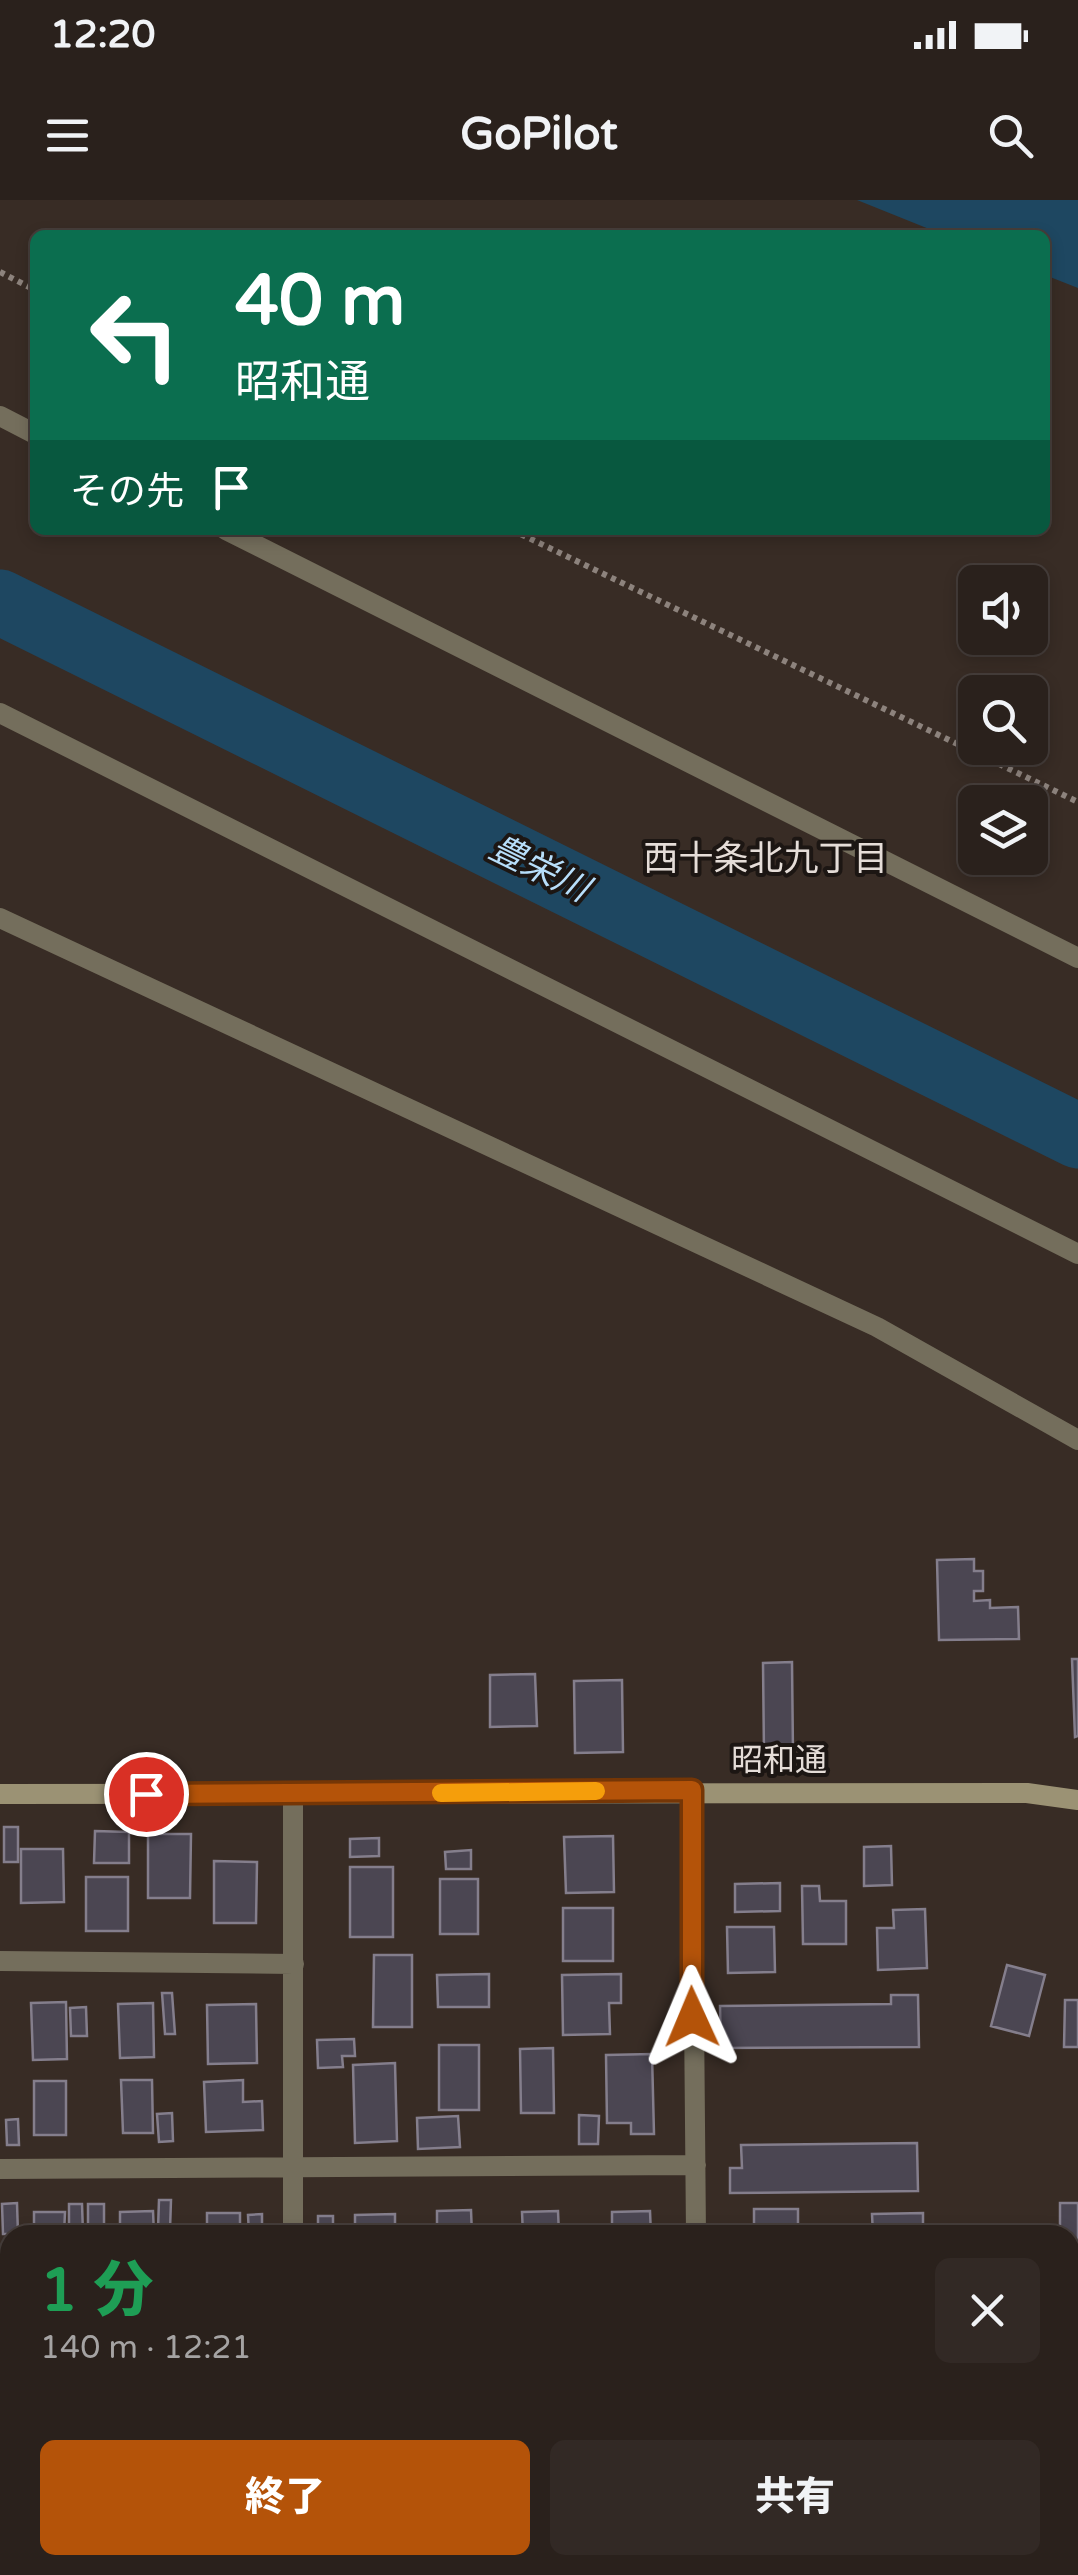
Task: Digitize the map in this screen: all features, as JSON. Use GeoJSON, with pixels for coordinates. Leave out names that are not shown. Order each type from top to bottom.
{"type":"FeatureCollection","features":[{"type":"Feature","properties":{"kind":"street"},"geometry":{"type":"LineString","coordinates":[[0,416],[30,431]]}},
{"type":"Feature","properties":{"kind":"street"},"geometry":{"type":"LineString","coordinates":[[236,535],[1078,958]]}},
{"type":"Feature","properties":{"kind":"street"},"geometry":{"type":"LineString","coordinates":[[0,714],[1078,1254]]}},
{"type":"Feature","properties":{"kind":"street"},"geometry":{"type":"LineString","coordinates":[[0,918],[877,1327],[1078,1440]]}},
{"type":"Feature","properties":{"kind":"street"},"geometry":{"type":"LineString","coordinates":[[692,1790],[696,2225]]}},
{"type":"Feature","properties":{"kind":"street","name":"昭和通"},"geometry":{"type":"LineString","coordinates":[[0,1794],[692,1790],[1027,1792],[1078,1800]]}},
{"type":"Feature","properties":{"kind":"street"},"geometry":{"type":"LineString","coordinates":[[293,1795],[293,2225]]}},
{"type":"Feature","properties":{"kind":"street"},"geometry":{"type":"LineString","coordinates":[[0,1961],[294,1964]]}},
{"type":"Feature","properties":{"kind":"street"},"geometry":{"type":"LineString","coordinates":[[0,2169],[696,2165]]}},
{"type":"Feature","properties":{"kind":"path"},"geometry":{"type":"LineString","coordinates":[[0,272],[30,287]]}},
{"type":"Feature","properties":{"kind":"path"},"geometry":{"type":"LineString","coordinates":[[522,535],[1078,802]]}},
{"type":"Feature","properties":{"kind":"water"},"geometry":{"type":"Polygon","coordinates":[[[857,200],[1078,200],[1078,288],[1050,277],[1050,230],[932,230],[857,200]]]}},
{"type":"Feature","properties":{"kind":"building"},"geometry":{"type":"Polygon","coordinates":[[[974,1559],[974,1571],[983,1571],[983,1591],[974,1591],[974,1601],[990,1600],[990,1608],[1018,1607],[1019,1639],[939,1640],[937,1560],[974,1559]]]}},
{"type":"Feature","properties":{"kind":"building"},"geometry":{"type":"Polygon","coordinates":[[[1072,1659],[1078,1659],[1075,1737],[1072,1659]]]}},
{"type":"Feature","properties":{"kind":"building"},"geometry":{"type":"Polygon","coordinates":[[[792,1662],[793,1754],[764,1754],[763,1663],[792,1662]]]}},
{"type":"Feature","properties":{"kind":"building"},"geometry":{"type":"Polygon","coordinates":[[[535,1674],[537,1726],[490,1727],[490,1675],[535,1674]]]}},
{"type":"Feature","properties":{"kind":"building"},"geometry":{"type":"Polygon","coordinates":[[[622,1680],[623,1752],[575,1753],[574,1681],[622,1680]]]}},
{"type":"Feature","properties":{"kind":"building"},"geometry":{"type":"Polygon","coordinates":[[[4,1827],[18,1827],[18,1862],[4,1862],[4,1827]]]}},
{"type":"Feature","properties":{"kind":"building"},"geometry":{"type":"Polygon","coordinates":[[[95,1831],[129,1832],[129,1863],[94,1863],[95,1831]]]}},
{"type":"Feature","properties":{"kind":"building"},"geometry":{"type":"Polygon","coordinates":[[[148,1834],[191,1834],[190,1898],[148,1898],[148,1834]]]}},
{"type":"Feature","properties":{"kind":"building"},"geometry":{"type":"Polygon","coordinates":[[[613,1836],[614,1892],[566,1893],[564,1837],[613,1836]]]}},
{"type":"Feature","properties":{"kind":"building"},"geometry":{"type":"Polygon","coordinates":[[[379,1838],[379,1856],[350,1857],[350,1839],[379,1838]]]}},
{"type":"Feature","properties":{"kind":"building"},"geometry":{"type":"Polygon","coordinates":[[[891,1846],[892,1885],[864,1886],[864,1847],[891,1846]]]}},
{"type":"Feature","properties":{"kind":"building"},"geometry":{"type":"Polygon","coordinates":[[[21,1849],[63,1849],[64,1902],[21,1903],[21,1849]]]}},
{"type":"Feature","properties":{"kind":"building"},"geometry":{"type":"Polygon","coordinates":[[[471,1850],[471,1869],[446,1869],[445,1852],[471,1850]]]}},
{"type":"Feature","properties":{"kind":"building"},"geometry":{"type":"Polygon","coordinates":[[[214,1861],[257,1862],[256,1923],[214,1923],[214,1861]]]}},
{"type":"Feature","properties":{"kind":"building"},"geometry":{"type":"Polygon","coordinates":[[[350,1867],[393,1867],[393,1937],[350,1937],[350,1867]]]}},
{"type":"Feature","properties":{"kind":"building"},"geometry":{"type":"Polygon","coordinates":[[[86,1877],[128,1877],[128,1931],[86,1931],[86,1877]]]}},
{"type":"Feature","properties":{"kind":"building"},"geometry":{"type":"Polygon","coordinates":[[[440,1879],[478,1879],[478,1934],[440,1934],[440,1879]]]}},
{"type":"Feature","properties":{"kind":"building"},"geometry":{"type":"Polygon","coordinates":[[[780,1883],[780,1911],[735,1912],[735,1884],[780,1883]]]}},
{"type":"Feature","properties":{"kind":"building"},"geometry":{"type":"Polygon","coordinates":[[[802,1886],[819,1886],[820,1901],[846,1901],[846,1944],[803,1944],[802,1886]]]}},
{"type":"Feature","properties":{"kind":"building"},"geometry":{"type":"Polygon","coordinates":[[[563,1908],[613,1908],[613,1961],[563,1961],[563,1908]]]}},
{"type":"Feature","properties":{"kind":"building"},"geometry":{"type":"Polygon","coordinates":[[[925,1909],[927,1968],[878,1970],[877,1928],[894,1928],[893,1910],[925,1909]]]}},
{"type":"Feature","properties":{"kind":"building"},"geometry":{"type":"Polygon","coordinates":[[[727,1927],[774,1927],[775,1972],[728,1973],[727,1927]]]}},
{"type":"Feature","properties":{"kind":"building"},"geometry":{"type":"Polygon","coordinates":[[[374,1955],[412,1955],[412,2027],[373,2027],[374,1955]]]}},
{"type":"Feature","properties":{"kind":"building"},"geometry":{"type":"Polygon","coordinates":[[[1007,1965],[1045,1975],[1029,2036],[991,2026],[1007,1965]]]}},
{"type":"Feature","properties":{"kind":"building"},"geometry":{"type":"Polygon","coordinates":[[[489,1974],[489,2007],[438,2007],[437,1975],[489,1974]]]}},
{"type":"Feature","properties":{"kind":"building"},"geometry":{"type":"Polygon","coordinates":[[[621,1974],[621,2003],[609,2003],[610,2034],[563,2035],[562,1975],[621,1974]]]}},
{"type":"Feature","properties":{"kind":"building"},"geometry":{"type":"Polygon","coordinates":[[[162,1993],[172,1993],[175,2034],[165,2034],[162,1993]]]}},
{"type":"Feature","properties":{"kind":"building"},"geometry":{"type":"Polygon","coordinates":[[[891,1995],[918,1995],[919,2047],[721,2048],[720,2006],[891,2004],[891,1995]]]}},
{"type":"Feature","properties":{"kind":"building"},"geometry":{"type":"Polygon","coordinates":[[[1065,2000],[1078,2000],[1078,2047],[1064,2047],[1065,2000]]]}},
{"type":"Feature","properties":{"kind":"building"},"geometry":{"type":"Polygon","coordinates":[[[66,2002],[67,2059],[33,2060],[31,2003],[66,2002]]]}},
{"type":"Feature","properties":{"kind":"building"},"geometry":{"type":"Polygon","coordinates":[[[153,2003],[154,2057],[120,2058],[118,2004],[153,2003]]]}},
{"type":"Feature","properties":{"kind":"building"},"geometry":{"type":"Polygon","coordinates":[[[256,2004],[257,2063],[208,2064],[207,2005],[256,2004]]]}},
{"type":"Feature","properties":{"kind":"building"},"geometry":{"type":"Polygon","coordinates":[[[86,2007],[87,2036],[71,2036],[70,2008],[86,2007]]]}},
{"type":"Feature","properties":{"kind":"building"},"geometry":{"type":"Polygon","coordinates":[[[354,2039],[355,2056],[342,2056],[343,2067],[318,2068],[317,2040],[354,2039]]]}},
{"type":"Feature","properties":{"kind":"building"},"geometry":{"type":"Polygon","coordinates":[[[439,2045],[479,2045],[479,2110],[439,2110],[439,2045]]]}},
{"type":"Feature","properties":{"kind":"building"},"geometry":{"type":"Polygon","coordinates":[[[553,2048],[554,2113],[521,2113],[520,2049],[553,2048]]]}},
{"type":"Feature","properties":{"kind":"building"},"geometry":{"type":"Polygon","coordinates":[[[652,2054],[654,2134],[631,2134],[631,2123],[607,2123],[606,2055],[652,2054]]]}},
{"type":"Feature","properties":{"kind":"building"},"geometry":{"type":"Polygon","coordinates":[[[395,2063],[397,2141],[355,2143],[353,2065],[395,2063]]]}},
{"type":"Feature","properties":{"kind":"building"},"geometry":{"type":"Polygon","coordinates":[[[121,2080],[152,2080],[153,2133],[123,2133],[121,2080]]]}},
{"type":"Feature","properties":{"kind":"building"},"geometry":{"type":"Polygon","coordinates":[[[243,2080],[243,2102],[262,2101],[263,2130],[206,2132],[204,2082],[243,2080]]]}},
{"type":"Feature","properties":{"kind":"building"},"geometry":{"type":"Polygon","coordinates":[[[34,2081],[66,2081],[66,2135],[34,2135],[34,2081]]]}},
{"type":"Feature","properties":{"kind":"building"},"geometry":{"type":"Polygon","coordinates":[[[172,2113],[173,2141],[159,2142],[157,2114],[172,2113]]]}},
{"type":"Feature","properties":{"kind":"building"},"geometry":{"type":"Polygon","coordinates":[[[579,2115],[599,2116],[598,2144],[579,2144],[579,2115]]]}},
{"type":"Feature","properties":{"kind":"building"},"geometry":{"type":"Polygon","coordinates":[[[458,2116],[460,2147],[418,2149],[417,2118],[458,2116]]]}},
{"type":"Feature","properties":{"kind":"building"},"geometry":{"type":"Polygon","coordinates":[[[18,2119],[19,2145],[7,2145],[6,2120],[18,2119]]]}},
{"type":"Feature","properties":{"kind":"building"},"geometry":{"type":"Polygon","coordinates":[[[917,2143],[918,2191],[730,2193],[730,2168],[742,2168],[741,2145],[917,2143]]]}},
{"type":"Feature","properties":{"kind":"building"},"geometry":{"type":"Polygon","coordinates":[[[159,2200],[171,2200],[170,2225],[158,2225],[159,2200]]]}},
{"type":"Feature","properties":{"kind":"building"},"geometry":{"type":"Polygon","coordinates":[[[17,2203],[18,2225],[3,2225],[2,2204],[17,2203]]]}},
{"type":"Feature","properties":{"kind":"building"},"geometry":{"type":"Polygon","coordinates":[[[1060,2203],[1078,2203],[1078,2225],[1060,2225],[1060,2203]]]}},
{"type":"Feature","properties":{"kind":"building"},"geometry":{"type":"Polygon","coordinates":[[[69,2204],[82,2204],[83,2225],[69,2225],[69,2204]]]}},
{"type":"Feature","properties":{"kind":"building"},"geometry":{"type":"Polygon","coordinates":[[[88,2204],[104,2204],[104,2225],[88,2225],[88,2204]]]}},
{"type":"Feature","properties":{"kind":"building"},"geometry":{"type":"Polygon","coordinates":[[[754,2209],[798,2209],[798,2225],[754,2225],[754,2209]]]}},
{"type":"Feature","properties":{"kind":"building"},"geometry":{"type":"Polygon","coordinates":[[[471,2210],[472,2225],[437,2225],[437,2211],[471,2210]]]}},
{"type":"Feature","properties":{"kind":"building"},"geometry":{"type":"Polygon","coordinates":[[[153,2211],[154,2225],[120,2225],[120,2212],[153,2211]]]}},
{"type":"Feature","properties":{"kind":"building"},"geometry":{"type":"Polygon","coordinates":[[[558,2211],[559,2225],[523,2225],[522,2212],[558,2211]]]}},
{"type":"Feature","properties":{"kind":"building"},"geometry":{"type":"Polygon","coordinates":[[[650,2211],[651,2225],[612,2225],[612,2212],[650,2211]]]}},
{"type":"Feature","properties":{"kind":"building"},"geometry":{"type":"Polygon","coordinates":[[[34,2212],[65,2212],[64,2225],[34,2225],[34,2212]]]}},
{"type":"Feature","properties":{"kind":"building"},"geometry":{"type":"Polygon","coordinates":[[[207,2213],[240,2213],[240,2225],[207,2225],[207,2213]]]}},
{"type":"Feature","properties":{"kind":"building"},"geometry":{"type":"Polygon","coordinates":[[[923,2213],[923,2225],[873,2225],[872,2214],[923,2213]]]}},
{"type":"Feature","properties":{"kind":"building"},"geometry":{"type":"Polygon","coordinates":[[[262,2214],[262,2225],[248,2225],[248,2215],[262,2214]]]}},
{"type":"Feature","properties":{"kind":"building"},"geometry":{"type":"Polygon","coordinates":[[[395,2214],[395,2225],[355,2225],[355,2215],[395,2214]]]}},
{"type":"Feature","properties":{"kind":"building"},"geometry":{"type":"Polygon","coordinates":[[[318,2216],[333,2216],[333,2225],[318,2225],[318,2216]]]}},
{"type":"Feature","properties":{"kind":"waterway","name":"豊栄川"},"geometry":{"type":"LineString","coordinates":[[0,602],[1078,1136]]}},
{"type":"Feature","properties":{"kind":"slow traffic"},"geometry":{"type":"LineString","coordinates":[[441,1793],[596,1791]]}},
{"type":"Feature","properties":{"kind":"district","name":"西十条北九丁目"},"geometry":{"type":"Point","coordinates":[766,859]}},
{"type":"Feature","properties":{"kind":"route"},"geometry":{"type":"LineString","coordinates":[[146,1794],[692,1790],[692,2017]]}}]}
